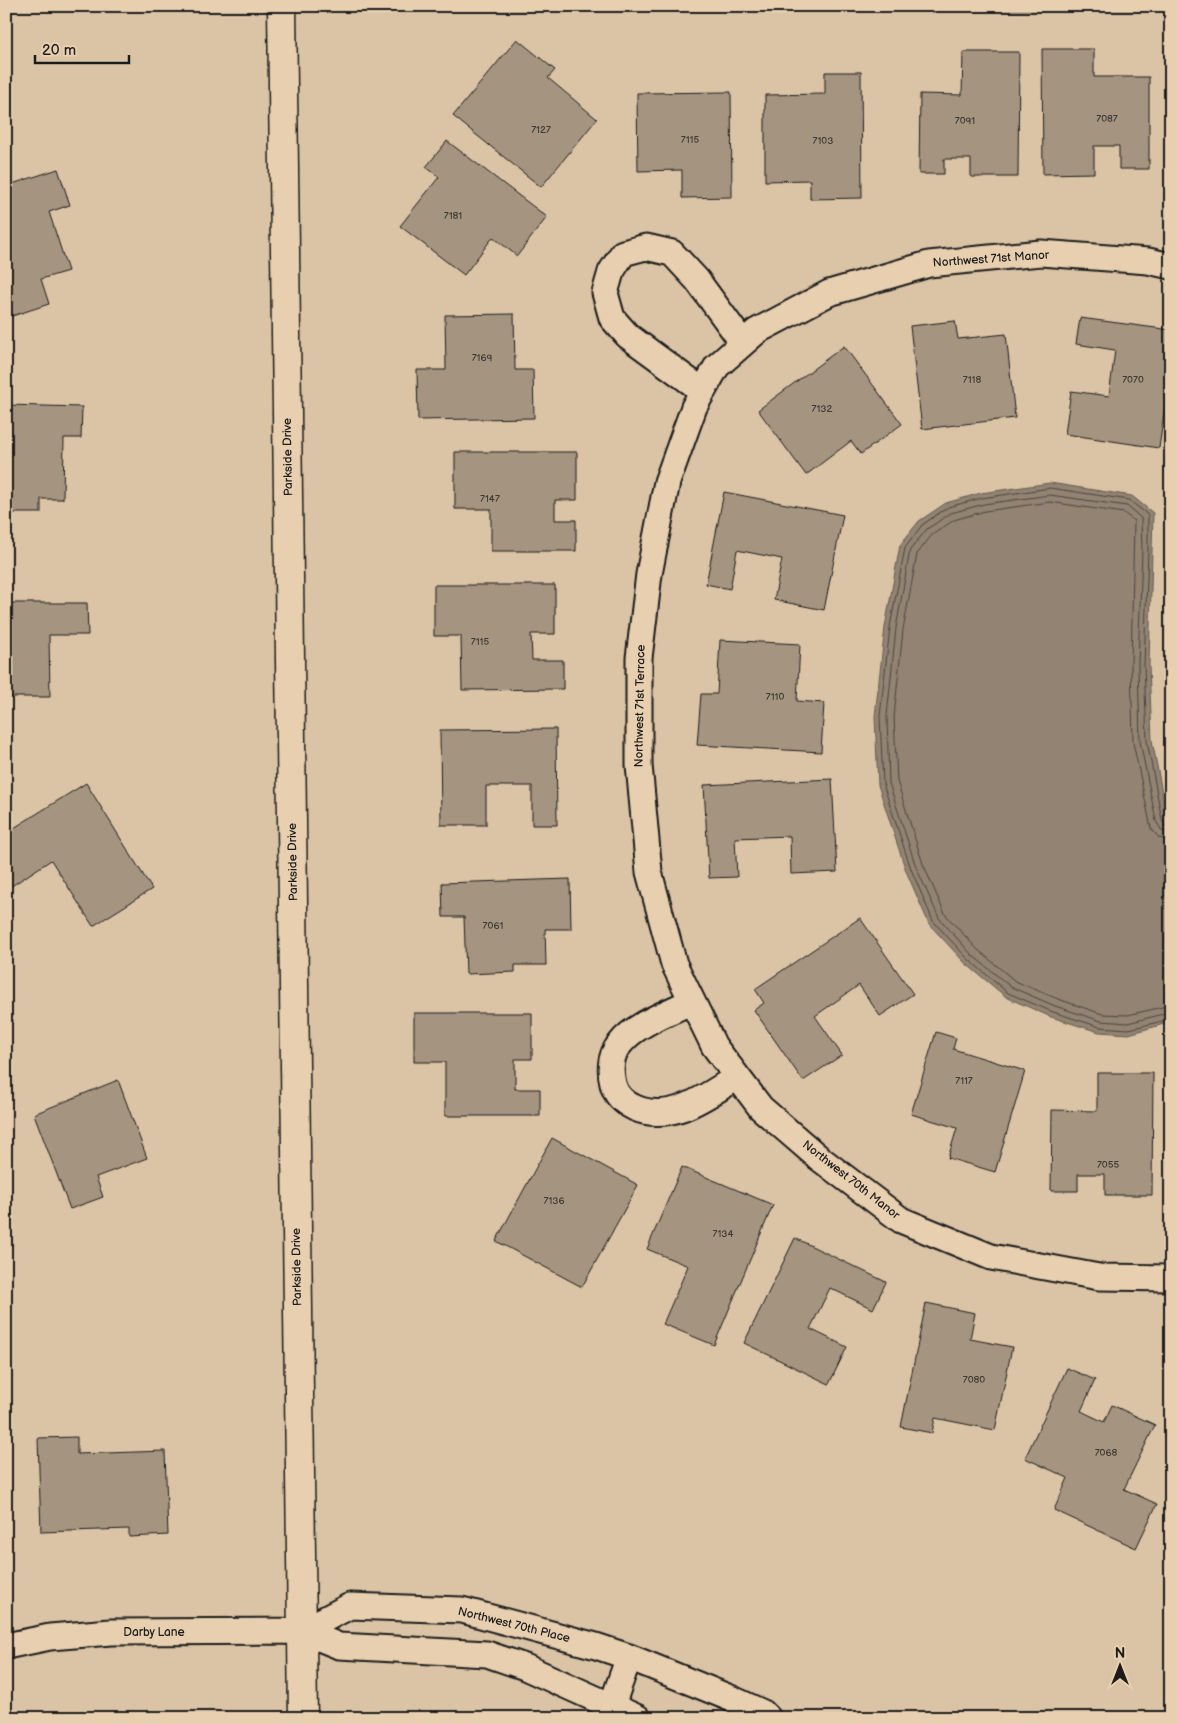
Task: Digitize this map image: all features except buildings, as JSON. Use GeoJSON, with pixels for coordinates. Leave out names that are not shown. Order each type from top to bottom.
{"type":"FeatureCollection","features":[{"type":"Feature","properties":{"kind":"street","name":"Parkside Drive"},"geometry":{"type":"LineString","coordinates":[[282,6],[303,1718]]}},
{"type":"Feature","properties":{"kind":"street"},"geometry":{"type":"LineString","coordinates":[[702,391],[628,336],[612,318],[605,293],[611,272],[623,253],[646,247],[672,253],[697,280],[743,343]]}},
{"type":"Feature","properties":{"kind":"street","name":"Northwest 71st Manor"},"geometry":{"type":"LineString","coordinates":[[716,366],[756,331],[829,293],[929,264],[1041,254],[1148,261],[1171,266]]}},
{"type":"Feature","properties":{"kind":"street","name":"Northwest 71st Terrace"},"geometry":{"type":"LineString","coordinates":[[714,1046],[674,964],[649,872],[639,765],[639,658],[649,574],[667,482],[694,407],[716,366]]}},
{"type":"Feature","properties":{"kind":"street"},"geometry":{"type":"LineString","coordinates":[[692,1001],[636,1029],[619,1044],[612,1059],[611,1075],[615,1092],[626,1104],[644,1112],[672,1112],[697,1101],[738,1077]]}},
{"type":"Feature","properties":{"kind":"street","name":"Northwest 70th Manor"},"geometry":{"type":"LineString","coordinates":[[714,1046],[761,1108],[819,1158],[901,1220],[991,1257],[1099,1277],[1171,1278]]}},
{"type":"Feature","properties":{"kind":"street","name":"Northwest 70th Place"},"geometry":{"type":"LineString","coordinates":[[302,1632],[350,1606],[462,1610],[596,1646],[629,1657],[725,1708],[763,1712],[768,1718]]}},
{"type":"Feature","properties":{"kind":"street","name":"Darby Lane"},"geometry":{"type":"LineString","coordinates":[[6,1646],[50,1637],[111,1632],[302,1632]]}},
{"type":"Feature","properties":{"kind":"street"},"geometry":{"type":"LineString","coordinates":[[302,1632],[339,1646],[487,1654],[525,1667],[638,1718]]}},
{"type":"Feature","properties":{"kind":"street"},"geometry":{"type":"LineString","coordinates":[[612,1705],[629,1657]]}},
{"type":"Feature","properties":{"kind":"shaded area"},"geometry":{"type":"Polygon","coordinates":[[[344,6],[1171,6],[1171,10],[344,10],[344,6]]]}},
{"type":"Feature","properties":{"kind":"water"},"geometry":{"type":"Polygon","coordinates":[[[1050,483],[1132,496],[1153,513],[1149,665],[1152,740],[1167,818],[1171,828],[1171,1022],[1129,1034],[1099,1032],[1051,1017],[1006,997],[965,963],[929,924],[906,871],[878,785],[875,716],[885,627],[900,545],[919,521],[946,503],[981,493],[1050,483]]]}}]}
